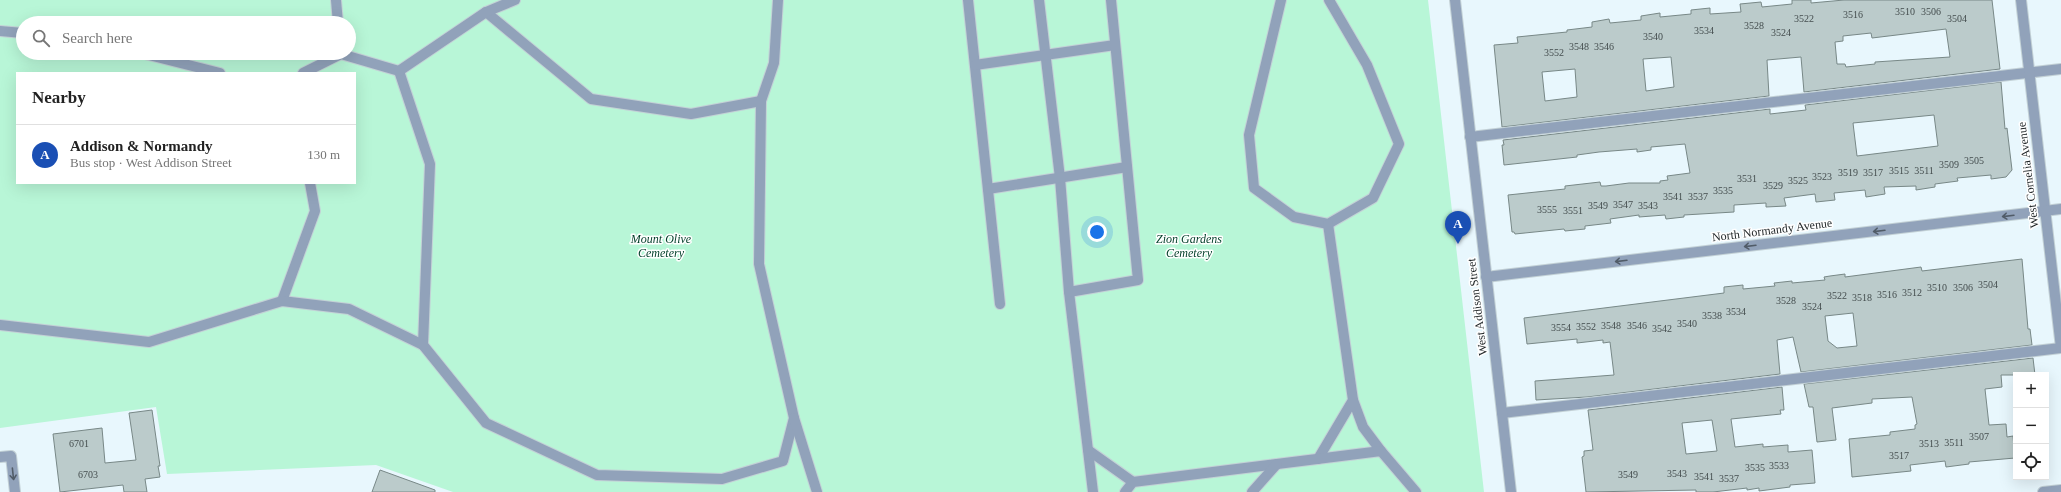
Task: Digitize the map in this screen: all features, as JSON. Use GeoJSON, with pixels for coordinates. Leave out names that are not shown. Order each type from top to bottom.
{"type":"FeatureCollection","features":[{"type":"Feature","properties":{"kind":"street"},"geometry":{"type":"LineString","coordinates":[[336,0],[337,16]]}},
{"type":"Feature","properties":{"kind":"street"},"geometry":{"type":"LineString","coordinates":[[399,71],[486,12],[515,0]]}},
{"type":"Feature","properties":{"kind":"street"},"geometry":{"type":"LineString","coordinates":[[778,0],[774,63],[761,101],[759,264],[794,418],[817,492]]}},
{"type":"Feature","properties":{"kind":"street"},"geometry":{"type":"LineString","coordinates":[[968,0],[1000,304]]}},
{"type":"Feature","properties":{"kind":"street"},"geometry":{"type":"LineString","coordinates":[[1039,0],[1060,178],[1069,292],[1093,492]]}},
{"type":"Feature","properties":{"kind":"street"},"geometry":{"type":"LineString","coordinates":[[1069,292],[1138,280],[1111,0]]}},
{"type":"Feature","properties":{"kind":"street"},"geometry":{"type":"LineString","coordinates":[[1281,0],[1249,135],[1254,188],[1294,217],[1328,224],[1373,198],[1398,144],[1367,65],[1329,0]]}},
{"type":"Feature","properties":{"kind":"street","name":"West Addison Street"},"geometry":{"type":"LineString","coordinates":[[1454,0],[1511,492]]}},
{"type":"Feature","properties":{"kind":"street","name":"West Cornelia Avenue"},"geometry":{"type":"LineString","coordinates":[[2021,0],[2061,348]]}},
{"type":"Feature","properties":{"kind":"street"},"geometry":{"type":"LineString","coordinates":[[486,12],[591,99],[691,114],[761,101]]}},
{"type":"Feature","properties":{"kind":"street"},"geometry":{"type":"LineString","coordinates":[[0,31],[16,32]]}},
{"type":"Feature","properties":{"kind":"street"},"geometry":{"type":"LineString","coordinates":[[975,65],[1115,45]]}},
{"type":"Feature","properties":{"kind":"street"},"geometry":{"type":"LineString","coordinates":[[356,58],[399,71]]}},
{"type":"Feature","properties":{"kind":"street"},"geometry":{"type":"LineString","coordinates":[[169,60],[216,72]]}},
{"type":"Feature","properties":{"kind":"street"},"geometry":{"type":"LineString","coordinates":[[305,72],[328,60]]}},
{"type":"Feature","properties":{"kind":"street"},"geometry":{"type":"LineString","coordinates":[[1470,137],[2061,69]]}},
{"type":"Feature","properties":{"kind":"street"},"geometry":{"type":"LineString","coordinates":[[399,71],[430,164],[423,345]]}},
{"type":"Feature","properties":{"kind":"street"},"geometry":{"type":"LineString","coordinates":[[988,189],[1127,167]]}},
{"type":"Feature","properties":{"kind":"street"},"geometry":{"type":"LineString","coordinates":[[282,301],[315,211],[310,184]]}},
{"type":"Feature","properties":{"kind":"street","name":"North Normandy Avenue"},"geometry":{"type":"LineString","coordinates":[[1486,277],[2061,209]]}},
{"type":"Feature","properties":{"kind":"street"},"geometry":{"type":"LineString","coordinates":[[1328,224],[1353,400],[1363,427],[1381,451],[1416,492]]}},
{"type":"Feature","properties":{"kind":"street"},"geometry":{"type":"LineString","coordinates":[[0,325],[149,342],[282,301],[349,309],[423,345],[486,423],[597,475],[722,479],[783,461],[794,418]]}},
{"type":"Feature","properties":{"kind":"street"},"geometry":{"type":"LineString","coordinates":[[1502,413],[2061,348]]}},
{"type":"Feature","properties":{"kind":"street"},"geometry":{"type":"LineString","coordinates":[[1318,459],[1353,400]]}},
{"type":"Feature","properties":{"kind":"street"},"geometry":{"type":"LineString","coordinates":[[1088,450],[1133,482],[1381,451]]}},
{"type":"Feature","properties":{"kind":"street"},"geometry":{"type":"LineString","coordinates":[[0,457],[11,456],[15,492]]}},
{"type":"Feature","properties":{"kind":"street"},"geometry":{"type":"LineString","coordinates":[[1252,492],[1277,464]]}},
{"type":"Feature","properties":{"kind":"street"},"geometry":{"type":"LineString","coordinates":[[1125,492],[1133,482]]}},
{"type":"Feature","properties":{"kind":"street"},"geometry":{"type":"LineString","coordinates":[[2042,492],[2061,490]]}},
{"type":"Feature","properties":{"kind":"green space"},"geometry":{"type":"Polygon","coordinates":[[[0,0],[1428,0],[1484,492],[453,492],[376,465],[167,474],[156,407],[0,428],[0,0]]]}},
{"type":"Feature","properties":{"kind":"building"},"geometry":{"type":"Polygon","coordinates":[[[1792,0],[1811,0],[1811,3],[1844,0],[1992,0],[2000,69],[1804,92],[1801,57],[1767,60],[1769,96],[1502,127],[1494,45],[1518,43],[1517,37],[1567,32],[1567,30],[1592,27],[1592,22],[1609,19],[1610,23],[1641,20],[1641,16],[1660,13],[1660,17],[1691,14],[1691,10],[1710,8],[1710,14],[1741,12],[1740,4],[1761,2],[1762,7],[1792,4],[1792,0]],[[1946,29],[1872,38],[1871,33],[1843,36],[1843,41],[1835,42],[1837,64],[1845,64],[1846,67],[1875,64],[1875,62],[1950,57],[1946,29]],[[1671,57],[1643,59],[1646,91],[1674,87],[1671,57]],[[1575,69],[1542,72],[1545,101],[1577,97],[1575,69]]]}},
{"type":"Feature","properties":{"kind":"building"},"geometry":{"type":"Polygon","coordinates":[[[2001,82],[2005,129],[2007,128],[2012,170],[2006,177],[1991,179],[1991,175],[1957,178],[1958,181],[1935,184],[1935,187],[1916,190],[1916,186],[1884,187],[1885,194],[1866,197],[1865,190],[1834,193],[1835,200],[1816,202],[1815,194],[1784,198],[1786,206],[1766,207],[1766,203],[1734,205],[1734,212],[1684,215],[1684,217],[1666,219],[1665,215],[1639,217],[1639,215],[1610,219],[1611,223],[1585,226],[1585,229],[1565,231],[1564,229],[1515,234],[1512,232],[1508,195],[1565,189],[1565,186],[1600,182],[1601,186],[1629,183],[1660,183],[1660,181],[1668,180],[1667,176],[1690,173],[1685,144],[1651,147],[1651,150],[1637,152],[1637,149],[1599,152],[1577,155],[1577,157],[1504,165],[1503,140],[1770,109],[1770,114],[1806,110],[1805,105],[2001,82]],[[1934,115],[1853,123],[1857,156],[1938,146],[1934,115]]]}},
{"type":"Feature","properties":{"kind":"building"},"geometry":{"type":"Polygon","coordinates":[[[2022,259],[2028,329],[2030,329],[2032,345],[1801,372],[1793,337],[1777,340],[1780,374],[1587,397],[1536,400],[1535,381],[1614,375],[1610,342],[1603,343],[1603,340],[1577,343],[1577,339],[1527,344],[1524,318],[1724,293],[1724,287],[1743,285],[1743,289],[1775,286],[1774,283],[1825,280],[1824,277],[1830,276],[1845,274],[1845,277],[1921,267],[1922,271],[2022,259]],[[1853,313],[1825,316],[1828,341],[1837,348],[1857,346],[1853,313]]]}},
{"type":"Feature","properties":{"kind":"building"},"geometry":{"type":"Polygon","coordinates":[[[2033,358],[2035,372],[2013,372],[2013,375],[2001,375],[2002,387],[1985,389],[1989,425],[2006,424],[2007,437],[2013,436],[2013,458],[1969,462],[1969,464],[1946,467],[1945,461],[1910,465],[1911,471],[1852,477],[1849,439],[1890,435],[1890,432],[1915,429],[1915,425],[1917,424],[1912,397],[1872,399],[1872,403],[1832,408],[1836,440],[1817,442],[1813,407],[1809,407],[1804,384],[2033,358]]]}},
{"type":"Feature","properties":{"kind":"building"},"geometry":{"type":"Polygon","coordinates":[[[1782,387],[1784,410],[1780,410],[1781,414],[1731,419],[1735,447],[1763,444],[1763,447],[1788,445],[1788,452],[1812,450],[1815,483],[1790,485],[1790,487],[1759,491],[1759,488],[1747,490],[1747,488],[1713,492],[1696,492],[1696,490],[1586,492],[1582,457],[1584,456],[1584,451],[1593,450],[1588,410],[1782,387]],[[1712,420],[1682,423],[1686,454],[1717,451],[1712,420]]]}},
{"type":"Feature","properties":{"kind":"building"},"geometry":{"type":"Polygon","coordinates":[[[152,410],[160,466],[158,466],[160,477],[145,479],[147,492],[124,492],[123,485],[60,492],[53,434],[102,428],[105,463],[136,460],[129,413],[152,410]]]}},
{"type":"Feature","properties":{"kind":"building"},"geometry":{"type":"Polygon","coordinates":[[[380,470],[435,490],[435,492],[372,492],[380,470]]]}},
{"type":"Feature","properties":{"kind":"place","name":"Addison & Normandy"},"geometry":{"type":"Point","coordinates":[1458,244]}},
{"type":"Feature","properties":{"kind":"park label","name":"Mount Olive Cemetery"},"geometry":{"type":"Point","coordinates":[661,246]}},
{"type":"Feature","properties":{"kind":"park label","name":"Zion Gardens Cemetery"},"geometry":{"type":"Point","coordinates":[1189,246]}}]}
